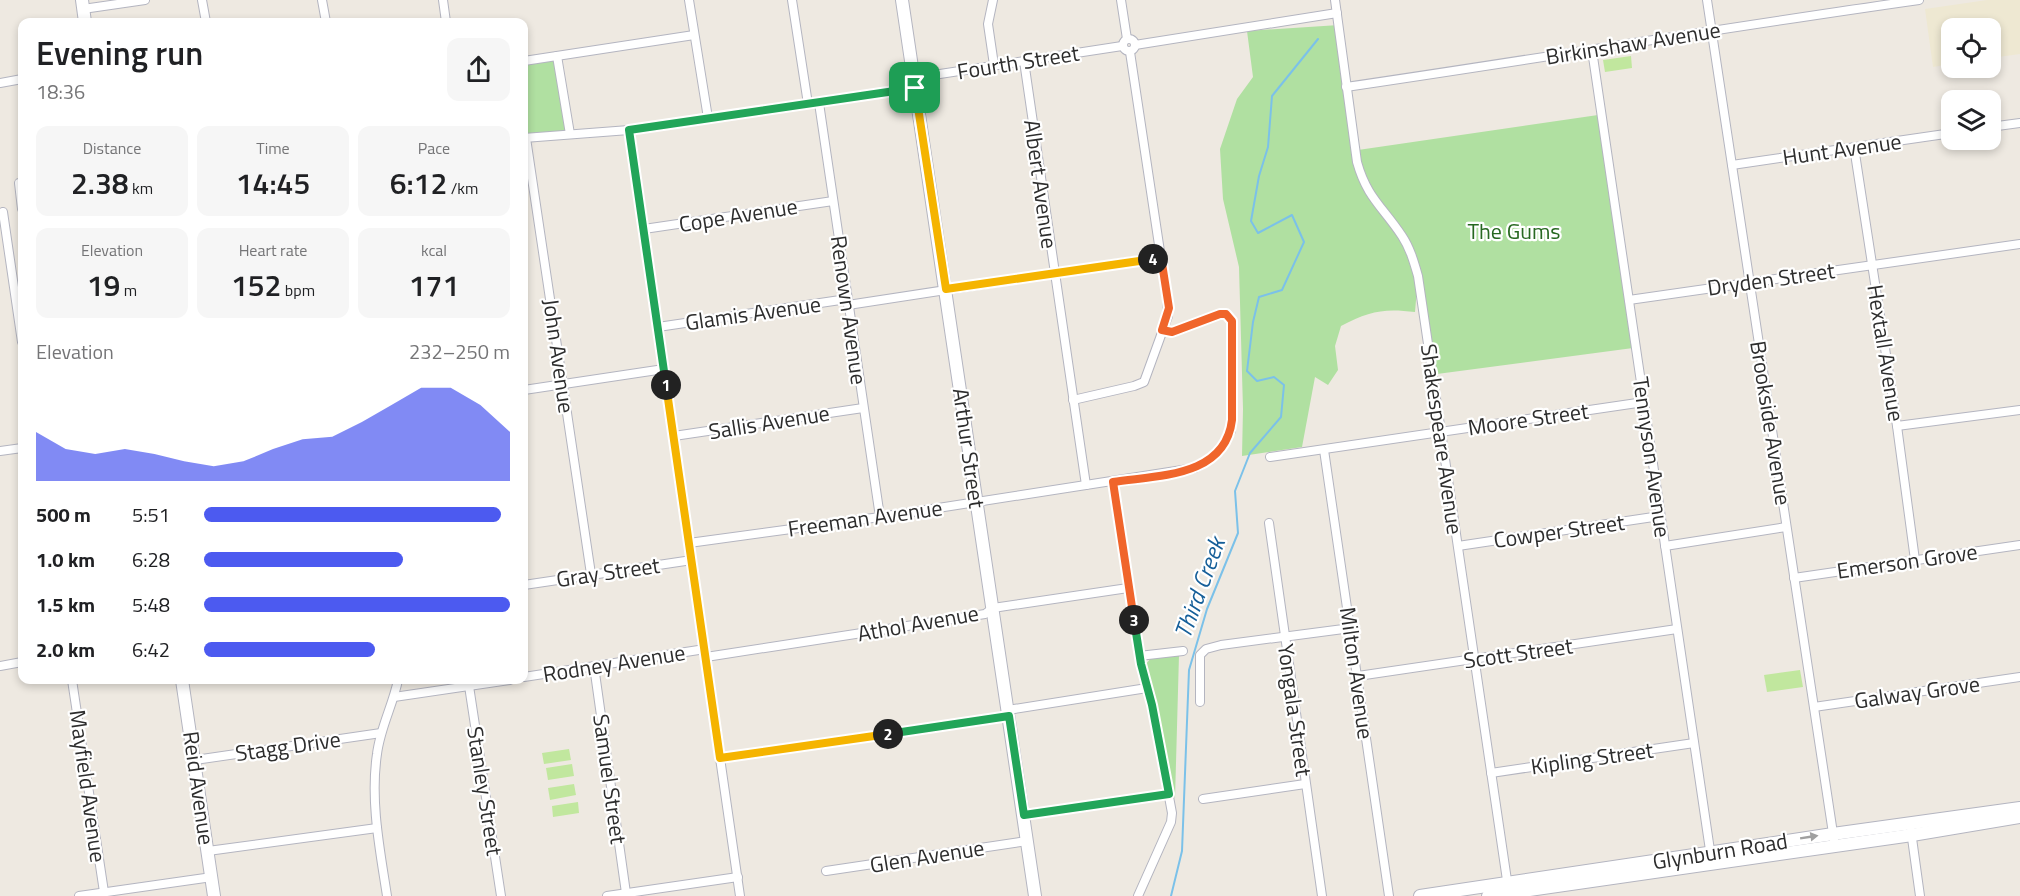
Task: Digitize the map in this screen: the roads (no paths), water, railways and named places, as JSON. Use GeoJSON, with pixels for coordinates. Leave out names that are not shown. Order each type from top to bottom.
{"type":"FeatureCollection","features":[{"type":"Feature","properties":{"kind":"street"},"geometry":{"type":"LineString","coordinates":[[82,4],[145,0]]}},
{"type":"Feature","properties":{"kind":"street"},"geometry":{"type":"LineString","coordinates":[[202,0],[205,18]]}},
{"type":"Feature","properties":{"kind":"street"},"geometry":{"type":"LineString","coordinates":[[322,0],[325,18]]}},
{"type":"Feature","properties":{"kind":"street"},"geometry":{"type":"LineString","coordinates":[[443,0],[445,18]]}},
{"type":"Feature","properties":{"kind":"street"},"geometry":{"type":"LineString","coordinates":[[689,0],[708,118]]}},
{"type":"Feature","properties":{"kind":"street"},"geometry":{"type":"LineString","coordinates":[[792,0],[808,104]]}},
{"type":"Feature","properties":{"kind":"street","name":"Arthur Street"},"geometry":{"type":"LineString","coordinates":[[902,0],[1035,896]]}},
{"type":"Feature","properties":{"kind":"street"},"geometry":{"type":"LineString","coordinates":[[993,0],[988,24],[994,65]]}},
{"type":"Feature","properties":{"kind":"street"},"geometry":{"type":"LineString","coordinates":[[1073,400],[1142,384],[1169,308],[1133,40],[1124,42],[1121,0]]}},
{"type":"Feature","properties":{"kind":"street","name":"Shakespeare Avenue"},"geometry":{"type":"LineString","coordinates":[[1335,0],[1357,162],[1363,182],[1383,213],[1401,234],[1418,276],[1508,888]]}},
{"type":"Feature","properties":{"kind":"street","name":"Brookside Avenue"},"geometry":{"type":"LineString","coordinates":[[1707,0],[1834,840]]}},
{"type":"Feature","properties":{"kind":"street","name":"Birkinshaw Avenue"},"geometry":{"type":"LineString","coordinates":[[1347,87],[1919,0]]}},
{"type":"Feature","properties":{"kind":"street"},"geometry":{"type":"LineString","coordinates":[[1133,48],[1337,13]]}},
{"type":"Feature","properties":{"kind":"street"},"geometry":{"type":"LineString","coordinates":[[528,60],[694,35]]}},
{"type":"Feature","properties":{"kind":"street","name":"Fourth Street"},"geometry":{"type":"LineString","coordinates":[[528,138],[629,130],[819,103],[994,65],[1124,42]]}},
{"type":"Feature","properties":{"kind":"street","name":"Tennyson Avenue"},"geometry":{"type":"LineString","coordinates":[[1592,50],[1711,858]]}},
{"type":"Feature","properties":{"kind":"street"},"geometry":{"type":"LineString","coordinates":[[558,56],[570,134]]}},
{"type":"Feature","properties":{"kind":"street","name":"Albert Avenue"},"geometry":{"type":"LineString","coordinates":[[1024,61],[1086,485]]}},
{"type":"Feature","properties":{"kind":"street"},"geometry":{"type":"LineString","coordinates":[[0,83],[18,80]]}},
{"type":"Feature","properties":{"kind":"street","name":"Renown Avenue"},"geometry":{"type":"LineString","coordinates":[[819,103],[880,517]]}},
{"type":"Feature","properties":{"kind":"street"},"geometry":{"type":"LineString","coordinates":[[2001,126],[2020,123]]}},
{"type":"Feature","properties":{"kind":"street"},"geometry":{"type":"LineString","coordinates":[[629,130],[740,896]]}},
{"type":"Feature","properties":{"kind":"street","name":"Hunt Avenue"},"geometry":{"type":"LineString","coordinates":[[1732,165],[1941,135]]}},
{"type":"Feature","properties":{"kind":"street","name":"Hextall Avenue"},"geometry":{"type":"LineString","coordinates":[[1854,147],[1915,560]]}},
{"type":"Feature","properties":{"kind":"street","name":"John Avenue"},"geometry":{"type":"LineString","coordinates":[[528,157],[591,574]]}},
{"type":"Feature","properties":{"kind":"street","name":"Cope Avenue"},"geometry":{"type":"LineString","coordinates":[[644,229],[833,201]]}},
{"type":"Feature","properties":{"kind":"street"},"geometry":{"type":"LineString","coordinates":[[18,210],[2,212],[18,316]]}},
{"type":"Feature","properties":{"kind":"street","name":"Dryden Street"},"geometry":{"type":"LineString","coordinates":[[1629,300],[2020,244]]}},
{"type":"Feature","properties":{"kind":"street","name":"Glamis Avenue"},"geometry":{"type":"LineString","coordinates":[[658,327],[1054,274],[1161,257]]}},
{"type":"Feature","properties":{"kind":"street","name":"Freeman Avenue"},"geometry":{"type":"LineString","coordinates":[[689,543],[880,517],[1195,468],[1208,462],[1215,455],[1231,431],[1232,321],[1226,314],[1220,314],[1172,332],[1162,330]]}},
{"type":"Feature","properties":{"kind":"street"},"geometry":{"type":"LineString","coordinates":[[528,389],[664,369]]}},
{"type":"Feature","properties":{"kind":"street","name":"Moore Street"},"geometry":{"type":"LineString","coordinates":[[1270,457],[1644,402]]}},
{"type":"Feature","properties":{"kind":"street","name":"Sallis Avenue"},"geometry":{"type":"LineString","coordinates":[[674,436],[864,408]]}},
{"type":"Feature","properties":{"kind":"street"},"geometry":{"type":"LineString","coordinates":[[1897,426],[2020,410]]}},
{"type":"Feature","properties":{"kind":"street"},"geometry":{"type":"LineString","coordinates":[[0,451],[18,449]]}},
{"type":"Feature","properties":{"kind":"street","name":"Milton Avenue"},"geometry":{"type":"LineString","coordinates":[[1324,450],[1389,896]]}},
{"type":"Feature","properties":{"kind":"street"},"geometry":{"type":"LineString","coordinates":[[1113,482],[1139,656],[1172,813],[1171,822],[1138,896]]}},
{"type":"Feature","properties":{"kind":"street","name":"Cowper Street"},"geometry":{"type":"LineString","coordinates":[[1458,546],[1660,516]]}},
{"type":"Feature","properties":{"kind":"street","name":"Yongala Street"},"geometry":{"type":"LineString","coordinates":[[1269,523],[1322,896]]}},
{"type":"Feature","properties":{"kind":"street"},"geometry":{"type":"LineString","coordinates":[[1665,546],[1786,527]]}},
{"type":"Feature","properties":{"kind":"street","name":"Emerson Grove"},"geometry":{"type":"LineString","coordinates":[[1794,578],[2020,545]]}},
{"type":"Feature","properties":{"kind":"street","name":"Gray Street"},"geometry":{"type":"LineString","coordinates":[[528,584],[692,561]]}},
{"type":"Feature","properties":{"kind":"street","name":"Athol Avenue"},"geometry":{"type":"LineString","coordinates":[[705,653],[985,614],[993,608],[1128,588]]}},
{"type":"Feature","properties":{"kind":"street"},"geometry":{"type":"LineString","coordinates":[[1200,702],[1202,653],[1211,647],[1351,628]]}},
{"type":"Feature","properties":{"kind":"street","name":"Scott Street"},"geometry":{"type":"LineString","coordinates":[[1358,676],[1677,629]]}},
{"type":"Feature","properties":{"kind":"street"},"geometry":{"type":"LineString","coordinates":[[1139,656],[1183,651]]}},
{"type":"Feature","properties":{"kind":"street","name":"Rodney Avenue"},"geometry":{"type":"LineString","coordinates":[[528,676],[705,653]]}},
{"type":"Feature","properties":{"kind":"street"},"geometry":{"type":"LineString","coordinates":[[0,666],[18,663]]}},
{"type":"Feature","properties":{"kind":"street","name":"Samuel Street"},"geometry":{"type":"LineString","coordinates":[[594,666],[626,893]]}},
{"type":"Feature","properties":{"kind":"street","name":"Galway Grove"},"geometry":{"type":"LineString","coordinates":[[1814,707],[2020,677]]}},
{"type":"Feature","properties":{"kind":"street","name":"Mayfield Avenue"},"geometry":{"type":"LineString","coordinates":[[73,684],[104,892]]}},
{"type":"Feature","properties":{"kind":"street","name":"Reid Avenue"},"geometry":{"type":"LineString","coordinates":[[183,684],[214,896]]}},
{"type":"Feature","properties":{"kind":"street"},"geometry":{"type":"LineString","coordinates":[[387,896],[377,828],[375,777],[381,733],[397,684]]}},
{"type":"Feature","properties":{"kind":"street","name":"Rodney Avenue"},"geometry":{"type":"LineString","coordinates":[[394,697],[483,684]]}},
{"type":"Feature","properties":{"kind":"street","name":"Stanley Street"},"geometry":{"type":"LineString","coordinates":[[469,686],[501,896]]}},
{"type":"Feature","properties":{"kind":"street"},"geometry":{"type":"LineString","coordinates":[[720,758],[1009,713],[1147,688]]}},
{"type":"Feature","properties":{"kind":"street","name":"Stagg Drive"},"geometry":{"type":"LineString","coordinates":[[195,760],[381,733]]}},
{"type":"Feature","properties":{"kind":"street","name":"Kipling Street"},"geometry":{"type":"LineString","coordinates":[[1491,773],[1694,743]]}},
{"type":"Feature","properties":{"kind":"street"},"geometry":{"type":"LineString","coordinates":[[1203,799],[1305,784]]}},
{"type":"Feature","properties":{"kind":"street"},"geometry":{"type":"LineString","coordinates":[[1024,815],[1169,794]]}},
{"type":"Feature","properties":{"kind":"street","name":"Glynburn Road"},"geometry":{"type":"LineString","coordinates":[[1911,830],[2020,808]]}},
{"type":"Feature","properties":{"kind":"street","name":"Glynburn Road"},"geometry":{"type":"LineString","coordinates":[[1420,896],[1508,888],[1535,888],[1711,858],[2020,817]]}},
{"type":"Feature","properties":{"kind":"street"},"geometry":{"type":"LineString","coordinates":[[208,851],[377,828]]}},
{"type":"Feature","properties":{"kind":"street"},"geometry":{"type":"LineString","coordinates":[[1911,830],[1920,896]]}},
{"type":"Feature","properties":{"kind":"street","name":"Glen Avenue"},"geometry":{"type":"LineString","coordinates":[[826,871],[1027,841]]}},
{"type":"Feature","properties":{"kind":"street"},"geometry":{"type":"LineString","coordinates":[[79,896],[212,877]]}},
{"type":"Feature","properties":{"kind":"street"},"geometry":{"type":"LineString","coordinates":[[607,896],[738,877]]}},
{"type":"Feature","properties":{"kind":"street","name":"Glynburn Road"},"geometry":{"type":"LineString","coordinates":[[1488,896],[1508,888]]}},
{"type":"Feature","properties":{"kind":"waterway","name":"Third Creek"},"geometry":{"type":"LineString","coordinates":[[1171,896],[1182,851],[1189,670],[1207,609],[1238,533],[1235,491],[1250,453],[1281,417],[1284,385],[1274,377],[1257,381],[1247,371],[1253,322],[1259,297],[1282,290],[1304,242],[1292,215],[1258,233],[1251,221],[1259,176],[1268,147],[1272,96],[1318,39]]}},
{"type":"Feature","properties":{"kind":"park label","name":"The Gums"},"geometry":{"type":"Point","coordinates":[1514,231]}}]}
